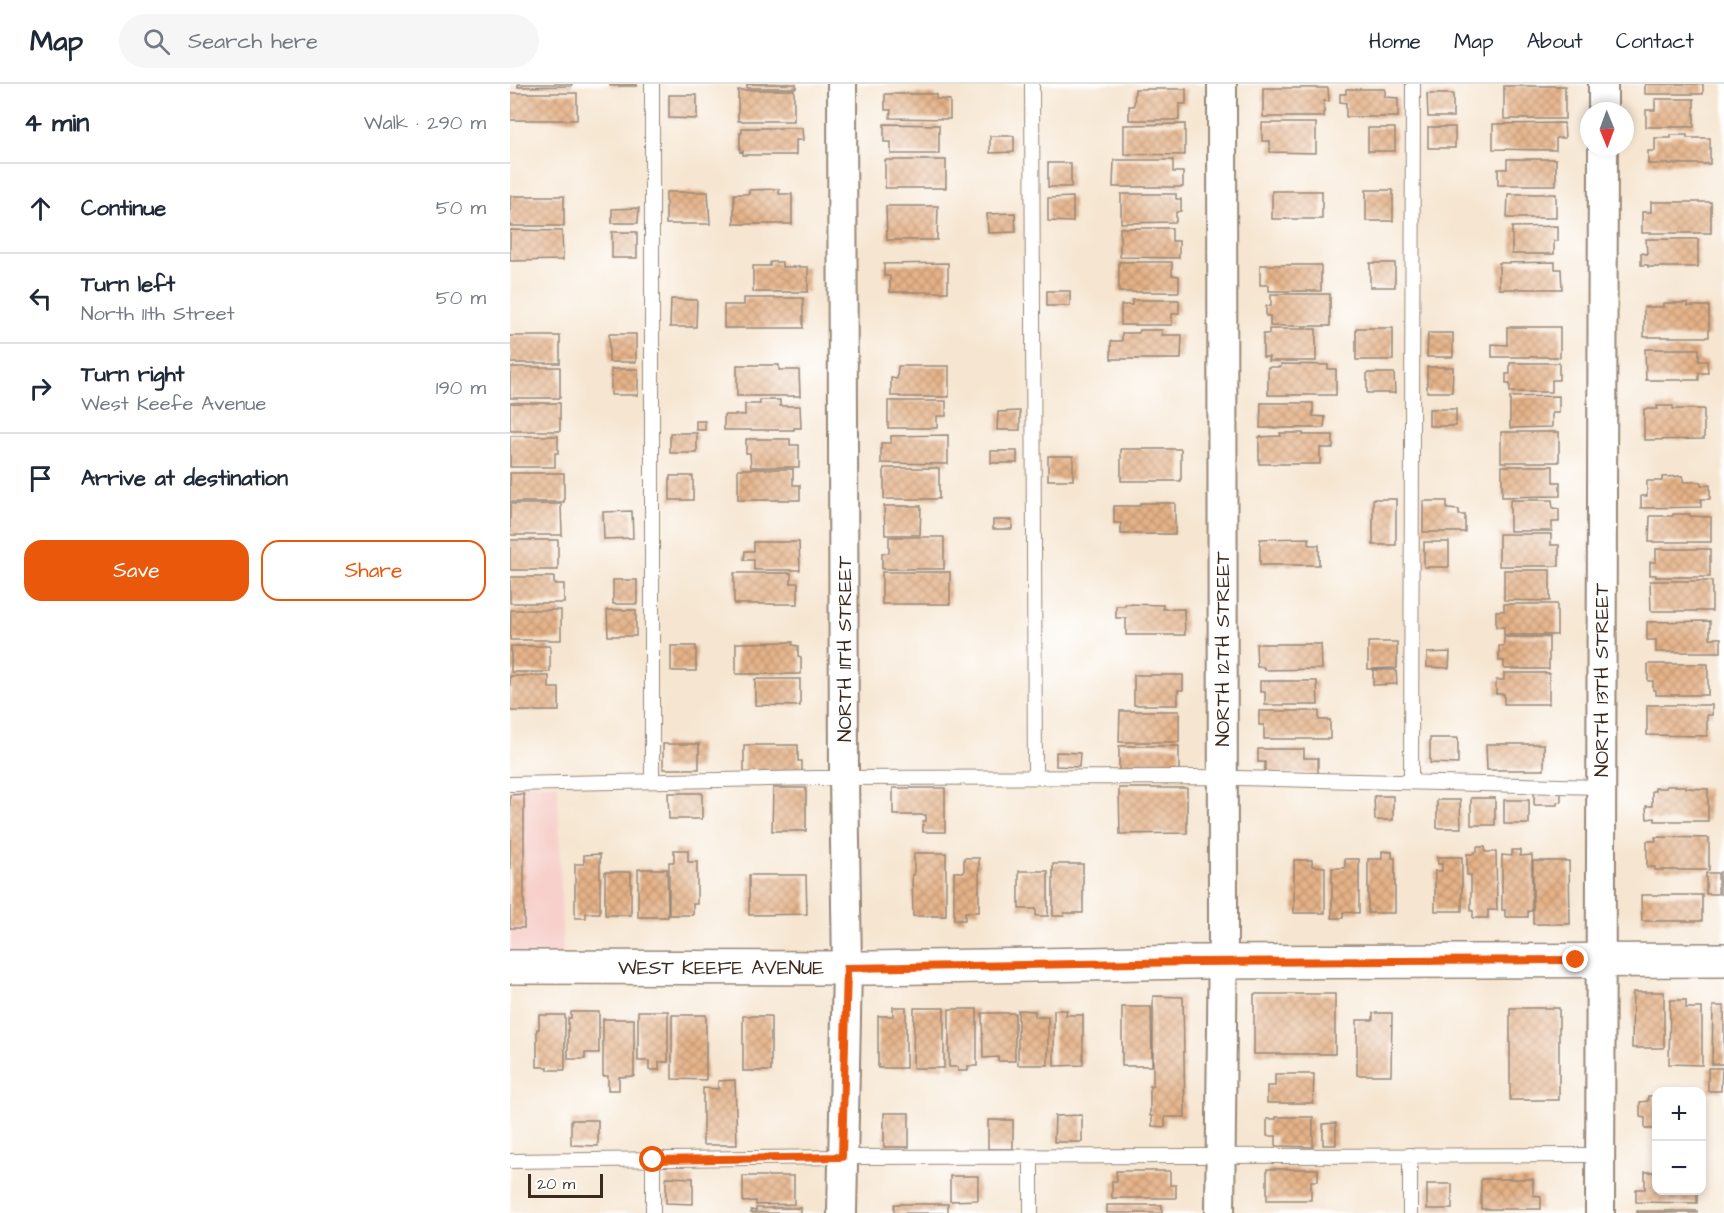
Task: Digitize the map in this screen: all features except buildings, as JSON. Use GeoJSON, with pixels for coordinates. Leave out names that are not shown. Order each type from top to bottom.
{"type":"FeatureCollection","features":[{"type":"Feature","properties":{"kind":"street","name":"NORTH 11TH STREET"},"geometry":{"type":"LineString","coordinates":[[842,84],[844,778],[847,968],[842,1213]]}},
{"type":"Feature","properties":{"kind":"street","name":"NORTH 12TH STREET"},"geometry":{"type":"LineString","coordinates":[[1220,1213],[1223,962],[1222,84]]}},
{"type":"Feature","properties":{"kind":"street"},"geometry":{"type":"LineString","coordinates":[[1603,84],[1603,102]]}},
{"type":"Feature","properties":{"kind":"street","name":"NORTH 13TH STREET"},"geometry":{"type":"LineString","coordinates":[[1600,1213],[1603,156]]}},
{"type":"Feature","properties":{"kind":"street","name":"WEST KEEFE AVENUE"},"geometry":{"type":"LineString","coordinates":[[510,967],[847,968],[1223,962],[1724,960]]}},
{"type":"Feature","properties":{"kind":"lane"},"geometry":{"type":"LineString","coordinates":[[652,84],[652,781]]}},
{"type":"Feature","properties":{"kind":"lane"},"geometry":{"type":"LineString","coordinates":[[1032,84],[1035,777]]}},
{"type":"Feature","properties":{"kind":"lane"},"geometry":{"type":"LineString","coordinates":[[1411,782],[1413,84]]}},
{"type":"Feature","properties":{"kind":"lane"},"geometry":{"type":"LineString","coordinates":[[510,784],[844,778],[1222,777],[1601,787]]}},
{"type":"Feature","properties":{"kind":"lane"},"geometry":{"type":"LineString","coordinates":[[1410,1155],[1410,1213]]}},
{"type":"Feature","properties":{"kind":"lane"},"geometry":{"type":"LineString","coordinates":[[510,1161],[842,1157],[1599,1155]]}},
{"type":"Feature","properties":{"kind":"lane"},"geometry":{"type":"LineString","coordinates":[[1031,1157],[1031,1213]]}},
{"type":"Feature","properties":{"kind":"lane"},"geometry":{"type":"LineString","coordinates":[[652,1213],[653,1160]]}},
{"type":"Feature","properties":{"kind":"shaded area"},"geometry":{"type":"Polygon","coordinates":[[[558,783],[563,967],[510,967],[510,784],[558,783]]]}},
{"type":"Feature","properties":{"kind":"route"},"geometry":{"type":"LineString","coordinates":[[653,1160],[842,1157],[847,968],[1194,962],[1576,960]]}}]}
